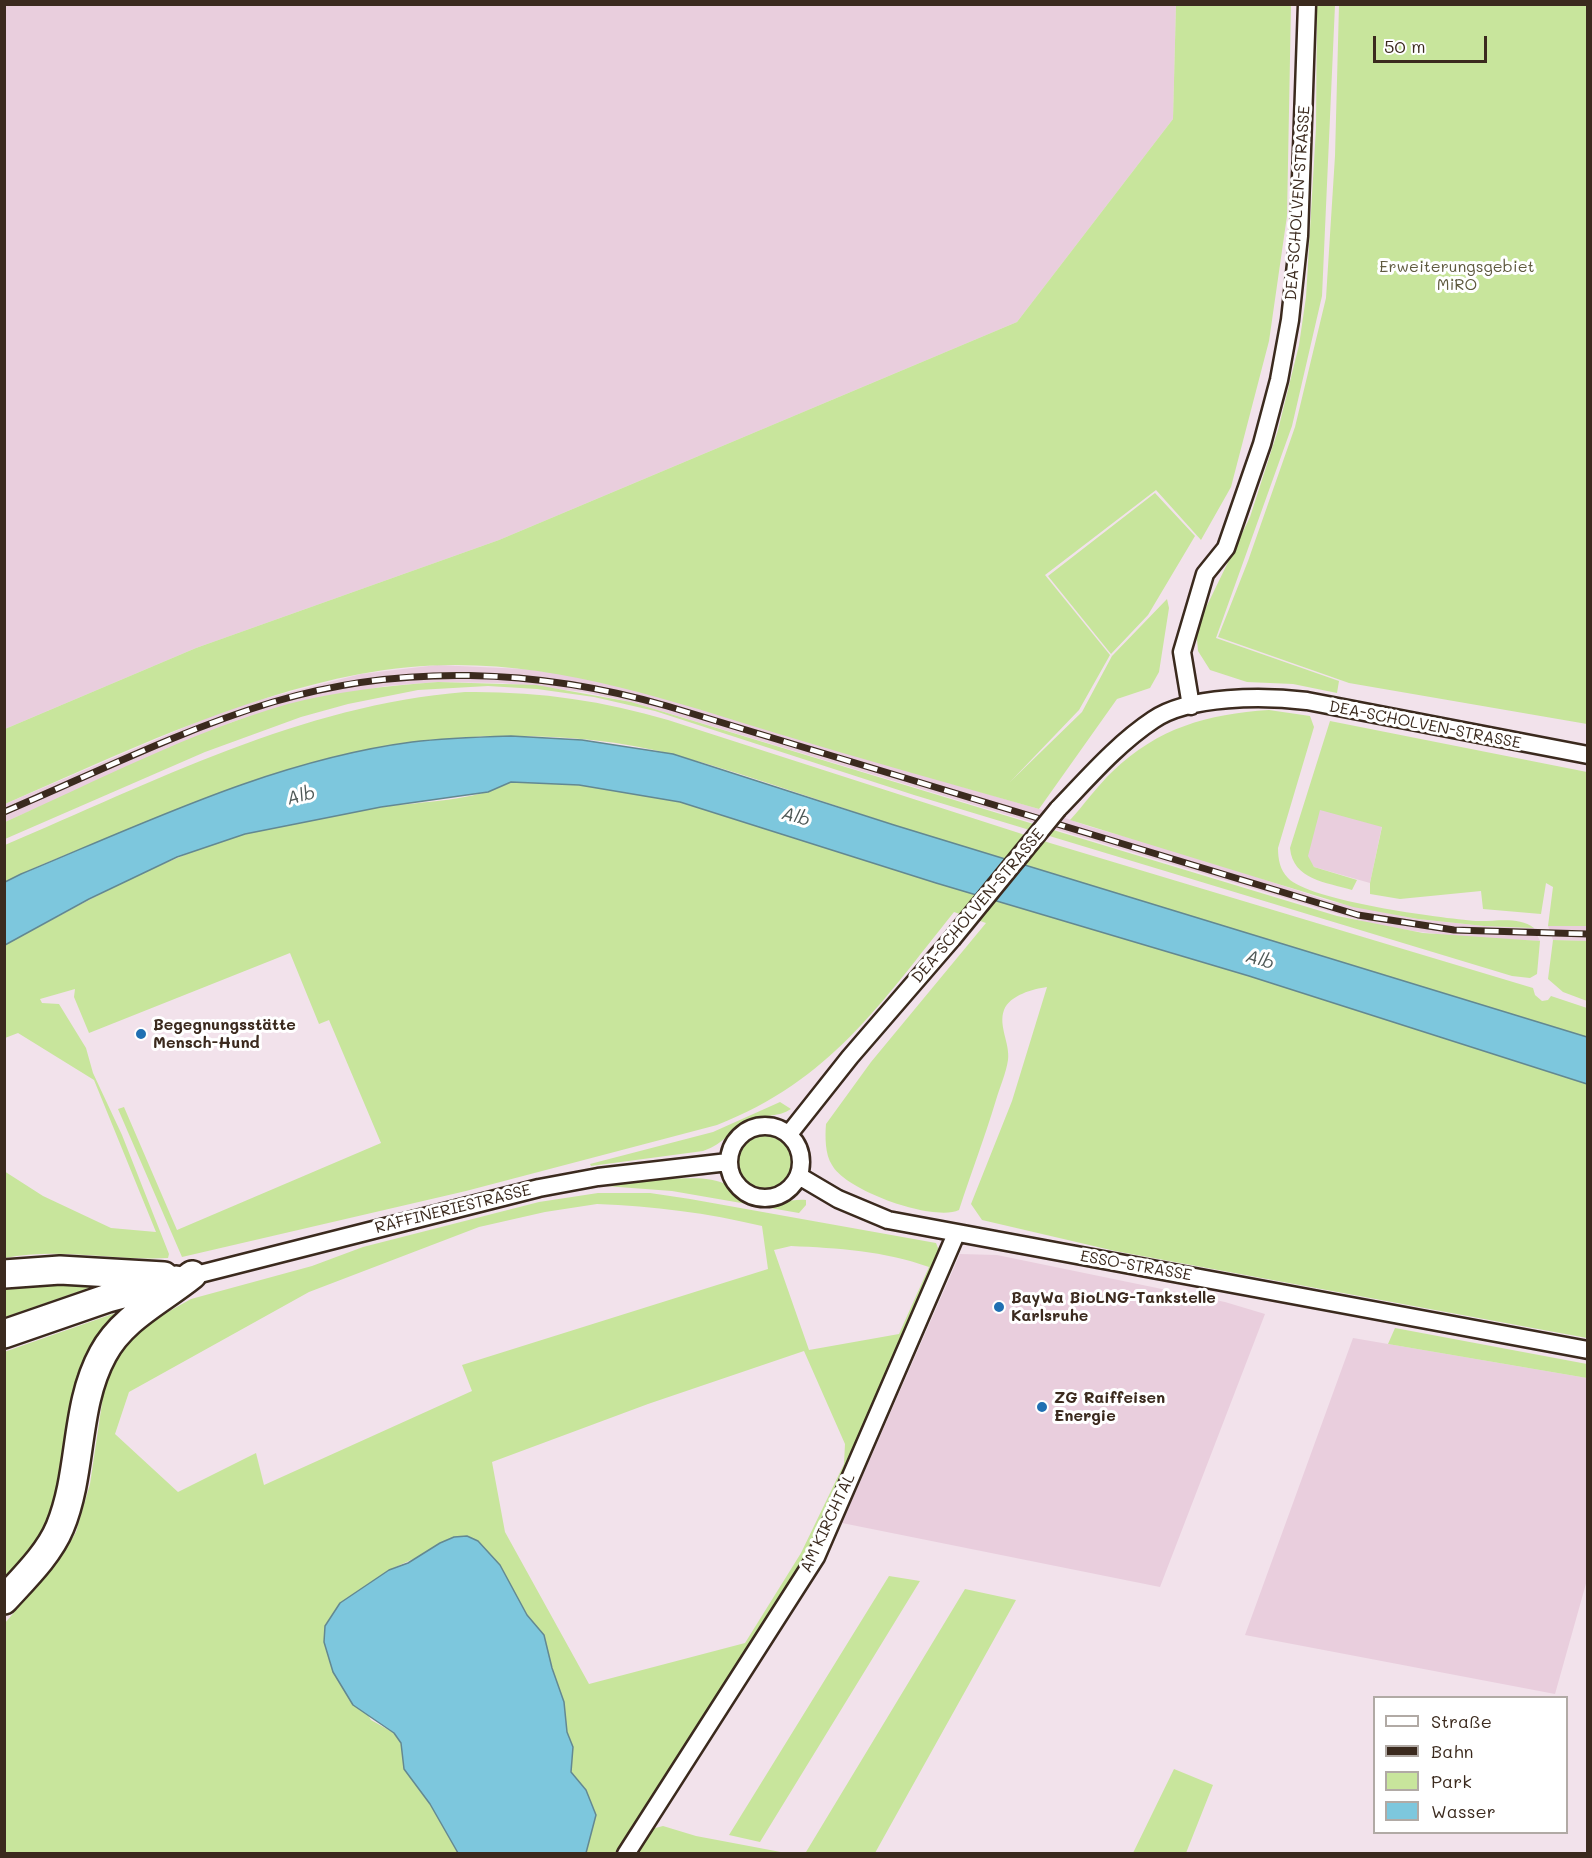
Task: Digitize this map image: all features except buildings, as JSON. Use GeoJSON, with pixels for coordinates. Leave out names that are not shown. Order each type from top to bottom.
{"type":"FeatureCollection","features":[{"type":"Feature","properties":{"kind":"highway"},"geometry":{"type":"LineString","coordinates":[[4,1274],[60,1270],[187,1277]]}},
{"type":"Feature","properties":{"kind":"highway"},"geometry":{"type":"LineString","coordinates":[[4,1334],[108,1298],[187,1277]]}},
{"type":"Feature","properties":{"kind":"highway"},"geometry":{"type":"LineString","coordinates":[[4,1600],[47,1549],[59,1529],[77,1463],[87,1395],[104,1352],[137,1313],[163,1298],[187,1277]]}},
{"type":"Feature","properties":{"kind":"street","name":"DEA-SCHOLVEN-STRASSE"},"geometry":{"type":"LineString","coordinates":[[1191,706],[1182,652],[1205,574],[1226,548],[1262,444],[1279,380],[1290,320],[1300,226],[1307,4]]}},
{"type":"Feature","properties":{"kind":"street","name":"DEA-SCHOLVEN-STRASSE"},"geometry":{"type":"LineString","coordinates":[[789,1134],[850,1057],[952,939],[1058,809],[1109,756],[1155,718],[1191,706],[1263,696],[1307,701],[1587,755]]}},
{"type":"Feature","properties":{"kind":"street"},"geometry":{"type":"LineString","coordinates":[[767,1125],[789,1134],[798,1147],[802,1161],[799,1176],[792,1186],[782,1194],[758,1198],[746,1193],[737,1185],[728,1162],[736,1139],[750,1129],[767,1125]]}},
{"type":"Feature","properties":{"kind":"street","name":"RAFFINERIESTRASSE"},"geometry":{"type":"LineString","coordinates":[[187,1277],[539,1188],[598,1177],[728,1162]]}},
{"type":"Feature","properties":{"kind":"street","name":"ESSO-STRASSE"},"geometry":{"type":"LineString","coordinates":[[799,1176],[828,1194],[876,1216],[956,1234],[1587,1350]]}},
{"type":"Feature","properties":{"kind":"street","name":"AM KIRCHTAL"},"geometry":{"type":"LineString","coordinates":[[626,1854],[816,1557],[956,1234]]}},
{"type":"Feature","properties":{"kind":"shaded area"},"geometry":{"type":"Polygon","coordinates":[[[5,5],[1176,5],[1173,119],[1017,322],[499,540],[196,648],[5,729],[5,5]]]}},
{"type":"Feature","properties":{"kind":"shaded area"},"geometry":{"type":"Polygon","coordinates":[[[437,665],[524,669],[564,674],[648,693],[1197,857],[1329,901],[1418,919],[1484,926],[1534,928],[1540,941],[1458,937],[1378,926],[631,702],[584,692],[502,683],[438,682],[386,686],[287,705],[232,722],[5,822],[5,804],[218,713],[255,701],[361,674],[437,665]]]}},
{"type":"Feature","properties":{"kind":"shaded area"},"geometry":{"type":"Polygon","coordinates":[[[1319,809],[1382,826],[1370,883],[1314,867],[1307,856],[1319,809]]]}},
{"type":"Feature","properties":{"kind":"shaded area"},"geometry":{"type":"Polygon","coordinates":[[[1548,926],[1587,926],[1587,941],[1553,940],[1548,926]]]}},
{"type":"Feature","properties":{"kind":"shaded area"},"geometry":{"type":"Polygon","coordinates":[[[960,1254],[997,1255],[1225,1302],[1265,1314],[1160,1587],[842,1523],[960,1254]]]}},
{"type":"Feature","properties":{"kind":"shaded area"},"geometry":{"type":"Polygon","coordinates":[[[1353,1338],[1587,1378],[1587,1580],[1555,1694],[1245,1635],[1353,1338]]]}},
{"type":"Feature","properties":{"kind":"green space"},"geometry":{"type":"Polygon","coordinates":[[[1176,5],[1291,5],[1287,216],[1269,341],[1231,487],[1201,540],[1156,490],[1045,575],[1110,655],[1079,710],[1010,782],[1082,712],[1112,656],[1167,599],[1169,608],[1159,672],[1150,688],[1117,699],[1039,809],[625,688],[521,669],[469,665],[415,666],[360,674],[268,697],[179,729],[5,804],[5,729],[196,648],[499,540],[1017,322],[1173,119],[1176,5]]]}},
{"type":"Feature","properties":{"kind":"green space"},"geometry":{"type":"Polygon","coordinates":[[[1317,5],[1335,5],[1322,296],[1292,426],[1216,638],[1339,681],[1337,693],[1293,684],[1247,682],[1210,670],[1198,651],[1196,628],[1250,517],[1278,430],[1299,345],[1306,297],[1316,128],[1317,5]]]}},
{"type":"Feature","properties":{"kind":"green space","name":"Erweiterungsgebiet MiRO"},"geometry":{"type":"Polygon","coordinates":[[[1339,5],[1587,5],[1587,724],[1349,683],[1218,637],[1248,561],[1295,427],[1326,298],[1335,156],[1339,5]]]}},
{"type":"Feature","properties":{"kind":"green space"},"geometry":{"type":"Polygon","coordinates":[[[1155,493],[1195,536],[1148,615],[1111,654],[1048,576],[1155,493]]]}},
{"type":"Feature","properties":{"kind":"green space"},"geometry":{"type":"Polygon","coordinates":[[[438,682],[536,685],[631,702],[1337,916],[1423,933],[1540,941],[1537,974],[1530,978],[1512,976],[914,795],[655,711],[594,697],[537,689],[488,686],[418,690],[348,704],[301,717],[205,752],[5,839],[5,822],[215,728],[306,699],[400,685],[438,682]]]}},
{"type":"Feature","properties":{"kind":"green space"},"geometry":{"type":"Polygon","coordinates":[[[465,692],[516,693],[567,698],[618,707],[668,720],[1050,843],[1533,988],[1535,995],[1542,1001],[1548,1000],[1551,996],[1587,1008],[1587,1037],[929,836],[707,764],[655,750],[594,740],[531,736],[461,738],[411,743],[362,752],[314,764],[219,794],[65,855],[5,882],[5,845],[173,772],[287,730],[345,713],[404,700],[465,692]]]}},
{"type":"Feature","properties":{"kind":"green space"},"geometry":{"type":"Polygon","coordinates":[[[1269,710],[1310,716],[1314,727],[1278,848],[1280,864],[1288,878],[1322,894],[1377,907],[1476,921],[1514,921],[1534,928],[1484,926],[1418,919],[1353,907],[1070,820],[1113,771],[1130,756],[1166,734],[1225,715],[1269,710]]]}},
{"type":"Feature","properties":{"kind":"green space"},"geometry":{"type":"Polygon","coordinates":[[[1330,721],[1587,772],[1587,926],[1548,926],[1553,887],[1546,883],[1541,914],[1483,909],[1481,891],[1400,899],[1370,894],[1370,883],[1382,827],[1320,810],[1308,856],[1314,867],[1357,880],[1352,890],[1322,882],[1304,873],[1292,859],[1290,848],[1330,721]]]}},
{"type":"Feature","properties":{"kind":"green space"},"geometry":{"type":"Polygon","coordinates":[[[511,782],[579,785],[680,802],[936,883],[1249,976],[1587,1084],[1587,1338],[1115,1251],[982,1220],[971,1204],[1012,1101],[1047,987],[1029,991],[1011,1000],[1004,1010],[1002,1022],[1008,1054],[1007,1065],[959,1210],[947,1213],[912,1208],[891,1202],[854,1185],[840,1175],[830,1161],[826,1145],[826,1124],[871,1062],[986,923],[954,912],[877,1008],[822,1062],[791,1086],[757,1107],[717,1125],[466,1191],[182,1257],[118,1109],[124,1107],[177,1230],[381,1143],[329,1020],[319,1024],[290,953],[89,1033],[74,997],[75,989],[40,999],[42,1003],[59,1004],[86,1048],[93,1073],[122,1135],[169,1254],[168,1258],[46,1254],[5,1258],[4,1171],[43,1196],[111,1228],[156,1232],[94,1080],[18,1033],[5,1038],[5,945],[151,869],[212,844],[295,822],[348,812],[481,794],[511,782]]]}},
{"type":"Feature","properties":{"kind":"green space"},"geometry":{"type":"Polygon","coordinates":[[[1553,940],[1587,941],[1587,1001],[1563,992],[1548,979],[1553,940]]]}},
{"type":"Feature","properties":{"kind":"green space"},"geometry":{"type":"Polygon","coordinates":[[[780,1102],[791,1109],[781,1114],[750,1120],[711,1148],[703,1151],[591,1166],[590,1164],[713,1132],[780,1102]]]}},
{"type":"Feature","properties":{"kind":"green space"},"geometry":{"type":"Polygon","coordinates":[[[765,1136],[779,1140],[787,1148],[791,1162],[787,1176],[779,1184],[765,1188],[751,1184],[743,1176],[739,1162],[743,1148],[751,1140],[765,1136]]]}},
{"type":"Feature","properties":{"kind":"green space"},"geometry":{"type":"Polygon","coordinates":[[[664,1179],[714,1180],[729,1186],[748,1202],[758,1205],[806,1200],[806,1205],[799,1213],[672,1191],[605,1186],[664,1179]]]}},
{"type":"Feature","properties":{"kind":"green space"},"geometry":{"type":"Polygon","coordinates":[[[598,1193],[650,1193],[936,1243],[940,1253],[807,1557],[663,1780],[619,1853],[586,1853],[596,1815],[586,1790],[571,1772],[573,1747],[567,1732],[564,1702],[544,1635],[527,1615],[500,1565],[422,1555],[389,1570],[340,1603],[325,1626],[324,1642],[371,1720],[394,1733],[401,1743],[404,1769],[430,1804],[458,1853],[5,1854],[5,1623],[62,1556],[76,1532],[90,1484],[105,1383],[116,1360],[141,1327],[191,1299],[312,1266],[363,1247],[539,1202],[598,1193]],[[597,1204],[545,1212],[479,1227],[309,1292],[129,1392],[115,1434],[178,1492],[256,1453],[264,1485],[472,1391],[462,1365],[768,1269],[762,1226],[660,1208],[618,1205],[597,1204]],[[791,1246],[774,1250],[809,1350],[899,1334],[929,1267],[878,1254],[791,1246]],[[804,1351],[648,1404],[492,1462],[505,1532],[589,1684],[745,1643],[801,1553],[844,1464],[845,1444],[804,1351]]]}},
{"type":"Feature","properties":{"kind":"green space"},"geometry":{"type":"Polygon","coordinates":[[[5,1282],[106,1282],[5,1317],[5,1282]]]}},
{"type":"Feature","properties":{"kind":"green space"},"geometry":{"type":"Polygon","coordinates":[[[124,1310],[56,1521],[4,1587],[4,1352],[124,1310]]]}},
{"type":"Feature","properties":{"kind":"green space"},"geometry":{"type":"Polygon","coordinates":[[[1395,1328],[1587,1364],[1587,1378],[1388,1344],[1395,1328]]]}},
{"type":"Feature","properties":{"kind":"green space"},"geometry":{"type":"Polygon","coordinates":[[[889,1576],[920,1581],[760,1842],[729,1835],[889,1576]]]}},
{"type":"Feature","properties":{"kind":"green space"},"geometry":{"type":"Polygon","coordinates":[[[965,1589],[1016,1600],[875,1853],[806,1852],[965,1589]]]}},
{"type":"Feature","properties":{"kind":"green space"},"geometry":{"type":"Polygon","coordinates":[[[1174,1769],[1213,1785],[1186,1853],[1133,1853],[1174,1769]]]}},
{"type":"Feature","properties":{"kind":"green space"},"geometry":{"type":"Polygon","coordinates":[[[663,1826],[696,1836],[786,1853],[635,1854],[648,1830],[663,1826]]]}},
{"type":"Feature","properties":{"kind":"water","name":"Alb"},"geometry":{"type":"Polygon","coordinates":[[[511,736],[582,740],[673,754],[894,825],[1587,1037],[1587,1084],[1249,976],[936,883],[680,802],[579,785],[511,782],[488,792],[381,807],[245,834],[177,857],[89,899],[5,945],[5,882],[164,814],[261,778],[361,751],[412,742],[511,736]]]}},
{"type":"Feature","properties":{"kind":"water"},"geometry":{"type":"Polygon","coordinates":[[[467,1536],[478,1541],[500,1565],[527,1615],[544,1635],[564,1702],[567,1732],[573,1747],[571,1772],[586,1790],[596,1815],[586,1853],[458,1853],[430,1804],[404,1769],[401,1743],[394,1733],[353,1705],[333,1672],[324,1642],[325,1626],[340,1603],[389,1570],[408,1563],[440,1543],[454,1537],[467,1536]]]}},
{"type":"Feature","properties":{"kind":"railway"},"geometry":{"type":"LineString","coordinates":[[4,812],[171,739],[239,713],[322,689],[420,676],[520,678],[569,684],[667,706],[1358,915],[1454,930],[1588,934]]}},
{"type":"Feature","properties":{"kind":"place","name":"Begegnungsstätte Mensch-Hund"},"geometry":{"type":"Point","coordinates":[141,1034]}},
{"type":"Feature","properties":{"kind":"place","name":"BayWa BioLNG-Tankstelle Karlsruhe"},"geometry":{"type":"Point","coordinates":[999,1307]}},
{"type":"Feature","properties":{"kind":"place","name":"ZG Raiffeisen Energie"},"geometry":{"type":"Point","coordinates":[1042,1407]}}]}
